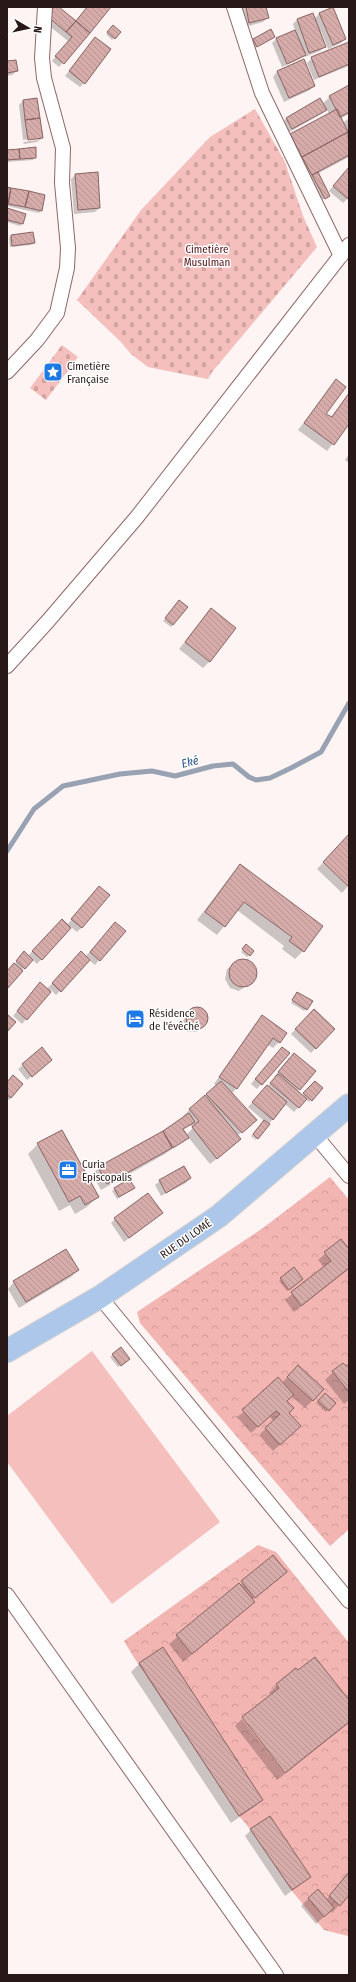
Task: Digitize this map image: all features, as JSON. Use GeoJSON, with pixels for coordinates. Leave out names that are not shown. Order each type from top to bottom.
{"type":"FeatureCollection","features":[{"type":"Feature","properties":{"kind":"main road","name":"RUE DU LOMÉ"},"geometry":{"type":"LineString","coordinates":[[7,1351],[100,1297],[219,1216],[349,1105]]}},
{"type":"Feature","properties":{"kind":"street"},"geometry":{"type":"LineString","coordinates":[[7,372],[37,340],[57,313],[67,268],[68,248],[62,184],[63,148],[44,78],[42,58],[44,7]]}},
{"type":"Feature","properties":{"kind":"street"},"geometry":{"type":"LineString","coordinates":[[7,666],[48,622],[137,516],[345,251],[262,93],[234,7]]}},
{"type":"Feature","properties":{"kind":"street"},"geometry":{"type":"LineString","coordinates":[[315,1135],[349,1176]]}},
{"type":"Feature","properties":{"kind":"street"},"geometry":{"type":"LineString","coordinates":[[100,1297],[349,1601]]}},
{"type":"Feature","properties":{"kind":"street"},"geometry":{"type":"LineString","coordinates":[[7,1596],[276,1975]]}},
{"type":"Feature","properties":{"kind":"green space","name":"Cimetière Musulman"},"geometry":{"type":"Polygon","coordinates":[[[255,109],[285,162],[303,216],[317,247],[212,372],[208,379],[148,367],[131,354],[121,342],[77,300],[141,210],[210,137],[255,109]]]}},
{"type":"Feature","properties":{"kind":"green space"},"geometry":{"type":"Polygon","coordinates":[[[62,345],[78,357],[46,400],[30,388],[62,345]]]}},
{"type":"Feature","properties":{"kind":"green space"},"geometry":{"type":"Polygon","coordinates":[[[330,1177],[349,1200],[349,1529],[330,1546],[140,1323],[137,1312],[263,1228],[330,1177]]]}},
{"type":"Feature","properties":{"kind":"green space"},"geometry":{"type":"Polygon","coordinates":[[[92,1351],[220,1522],[112,1604],[7,1462],[7,1416],[92,1351]]]}},
{"type":"Feature","properties":{"kind":"green space"},"geometry":{"type":"Polygon","coordinates":[[[258,1545],[276,1552],[349,1643],[348,1936],[324,1930],[292,1891],[250,1829],[239,1816],[124,1641],[258,1545]]]}},
{"type":"Feature","properties":{"kind":"building"},"geometry":{"type":"Polygon","coordinates":[[[54,7],[59,7],[76,21],[66,32],[47,16],[54,7]]]}},
{"type":"Feature","properties":{"kind":"building"},"geometry":{"type":"Polygon","coordinates":[[[87,7],[111,7],[90,33],[76,21],[87,7]]]}},
{"type":"Feature","properties":{"kind":"building"},"geometry":{"type":"Polygon","coordinates":[[[246,7],[266,7],[269,18],[249,23],[246,7]]]}},
{"type":"Feature","properties":{"kind":"building"},"geometry":{"type":"Polygon","coordinates":[[[333,7],[346,39],[333,45],[319,13],[333,7]]]}},
{"type":"Feature","properties":{"kind":"building"},"geometry":{"type":"Polygon","coordinates":[[[313,13],[326,47],[309,53],[297,19],[313,13]]]}},
{"type":"Feature","properties":{"kind":"building"},"geometry":{"type":"Polygon","coordinates":[[[76,21],[90,33],[64,64],[55,56],[72,37],[66,32],[76,21]]]}},
{"type":"Feature","properties":{"kind":"building"},"geometry":{"type":"Polygon","coordinates":[[[113,25],[121,32],[115,39],[107,32],[113,25]]]}},
{"type":"Feature","properties":{"kind":"building"},"geometry":{"type":"Polygon","coordinates":[[[271,29],[275,37],[257,47],[253,39],[271,29]]]}},
{"type":"Feature","properties":{"kind":"building"},"geometry":{"type":"Polygon","coordinates":[[[295,30],[306,55],[287,64],[276,38],[295,30]]]}},
{"type":"Feature","properties":{"kind":"building"},"geometry":{"type":"Polygon","coordinates":[[[95,37],[111,49],[85,84],[69,71],[95,37]]]}},
{"type":"Feature","properties":{"kind":"building"},"geometry":{"type":"Polygon","coordinates":[[[349,42],[349,64],[319,77],[311,57],[349,42]]]}},
{"type":"Feature","properties":{"kind":"building"},"geometry":{"type":"Polygon","coordinates":[[[304,59],[315,86],[289,98],[277,71],[304,59]]]}},
{"type":"Feature","properties":{"kind":"building"},"geometry":{"type":"Polygon","coordinates":[[[16,60],[18,71],[7,73],[7,61],[16,60]]]}},
{"type":"Feature","properties":{"kind":"building"},"geometry":{"type":"Polygon","coordinates":[[[349,85],[349,112],[340,117],[329,96],[349,85]]]}},
{"type":"Feature","properties":{"kind":"building"},"geometry":{"type":"Polygon","coordinates":[[[37,98],[40,118],[25,120],[23,100],[37,98]]]}},
{"type":"Feature","properties":{"kind":"building"},"geometry":{"type":"Polygon","coordinates":[[[320,98],[327,110],[292,129],[286,118],[320,98]]]}},
{"type":"Feature","properties":{"kind":"building"},"geometry":{"type":"Polygon","coordinates":[[[337,109],[348,132],[302,157],[290,134],[337,109]]]}},
{"type":"Feature","properties":{"kind":"building"},"geometry":{"type":"Polygon","coordinates":[[[40,118],[43,138],[28,140],[25,120],[40,118]]]}},
{"type":"Feature","properties":{"kind":"building"},"geometry":{"type":"Polygon","coordinates":[[[348,132],[349,155],[312,175],[302,157],[348,132]]]}},
{"type":"Feature","properties":{"kind":"building"},"geometry":{"type":"Polygon","coordinates":[[[36,147],[36,158],[20,159],[19,149],[36,147]]]}},
{"type":"Feature","properties":{"kind":"building"},"geometry":{"type":"Polygon","coordinates":[[[19,149],[20,159],[7,160],[7,150],[19,149]]]}},
{"type":"Feature","properties":{"kind":"building"},"geometry":{"type":"Polygon","coordinates":[[[349,167],[349,198],[348,199],[333,186],[349,167]]]}},
{"type":"Feature","properties":{"kind":"building"},"geometry":{"type":"Polygon","coordinates":[[[98,172],[100,208],[78,210],[75,174],[98,172]]]}},
{"type":"Feature","properties":{"kind":"building"},"geometry":{"type":"Polygon","coordinates":[[[318,172],[330,196],[325,199],[312,175],[318,172]]]}},
{"type":"Feature","properties":{"kind":"building"},"geometry":{"type":"Polygon","coordinates":[[[7,187],[11,188],[8,204],[7,204],[7,187]]]}},
{"type":"Feature","properties":{"kind":"building"},"geometry":{"type":"Polygon","coordinates":[[[11,188],[29,191],[25,207],[8,204],[11,188]]]}},
{"type":"Feature","properties":{"kind":"building"},"geometry":{"type":"Polygon","coordinates":[[[29,191],[45,195],[42,211],[25,207],[29,191]]]}},
{"type":"Feature","properties":{"kind":"building"},"geometry":{"type":"Polygon","coordinates":[[[7,208],[26,214],[23,224],[7,220],[7,208]]]}},
{"type":"Feature","properties":{"kind":"building"},"geometry":{"type":"Polygon","coordinates":[[[33,232],[35,243],[12,246],[11,235],[33,232]]]}},
{"type":"Feature","properties":{"kind":"building"},"geometry":{"type":"Polygon","coordinates":[[[336,379],[346,387],[326,414],[332,417],[349,393],[349,424],[334,445],[304,423],[336,379]]]}},
{"type":"Feature","properties":{"kind":"building"},"geometry":{"type":"Polygon","coordinates":[[[179,600],[188,607],[173,625],[165,618],[179,600]]]}},
{"type":"Feature","properties":{"kind":"building"},"geometry":{"type":"Polygon","coordinates":[[[211,608],[236,628],[210,662],[185,642],[211,608]]]}},
{"type":"Feature","properties":{"kind":"building"},"geometry":{"type":"Polygon","coordinates":[[[349,834],[349,887],[323,862],[349,834]]]}},
{"type":"Feature","properties":{"kind":"building"},"geometry":{"type":"Polygon","coordinates":[[[240,864],[323,926],[304,952],[289,941],[292,937],[244,902],[225,927],[205,912],[240,864]]]}},
{"type":"Feature","properties":{"kind":"building"},"geometry":{"type":"Polygon","coordinates":[[[99,886],[110,895],[82,928],[71,919],[99,886]]]}},
{"type":"Feature","properties":{"kind":"building"},"geometry":{"type":"Polygon","coordinates":[[[62,919],[71,928],[42,960],[32,951],[62,919]]]}},
{"type":"Feature","properties":{"kind":"building"},"geometry":{"type":"Polygon","coordinates":[[[115,922],[126,931],[100,961],[90,952],[115,922]]]}},
{"type":"Feature","properties":{"kind":"building"},"geometry":{"type":"Polygon","coordinates":[[[246,944],[254,951],[250,956],[242,949],[246,944]]]}},
{"type":"Feature","properties":{"kind":"building"},"geometry":{"type":"Polygon","coordinates":[[[24,951],[33,960],[25,969],[16,961],[24,951]]]}},
{"type":"Feature","properties":{"kind":"building"},"geometry":{"type":"Polygon","coordinates":[[[81,951],[90,960],[61,992],[52,983],[81,951]]]}},
{"type":"Feature","properties":{"kind":"building"},"geometry":{"type":"Polygon","coordinates":[[[243,959],[253,963],[257,973],[253,983],[243,987],[233,983],[229,973],[233,963],[243,959]]]}},
{"type":"Feature","properties":{"kind":"building"},"geometry":{"type":"Polygon","coordinates":[[[14,963],[23,971],[7,989],[7,971],[14,963]]]}},
{"type":"Feature","properties":{"kind":"building"},"geometry":{"type":"Polygon","coordinates":[[[40,982],[51,992],[27,1020],[17,1011],[40,982]]]}},
{"type":"Feature","properties":{"kind":"building"},"geometry":{"type":"Polygon","coordinates":[[[297,992],[313,1001],[307,1010],[292,1000],[297,992]]]}},
{"type":"Feature","properties":{"kind":"building"},"geometry":{"type":"Polygon","coordinates":[[[197,1007],[205,1010],[208,1018],[205,1026],[197,1029],[189,1026],[186,1018],[189,1010],[197,1007]]]}},
{"type":"Feature","properties":{"kind":"building"},"geometry":{"type":"Polygon","coordinates":[[[314,1009],[335,1029],[316,1049],[295,1029],[314,1009]]]}},
{"type":"Feature","properties":{"kind":"building"},"geometry":{"type":"Polygon","coordinates":[[[7,1014],[16,1022],[7,1032],[7,1014]]]}},
{"type":"Feature","properties":{"kind":"building"},"geometry":{"type":"Polygon","coordinates":[[[262,1015],[287,1033],[280,1043],[273,1038],[237,1089],[219,1077],[262,1015]]]}},
{"type":"Feature","properties":{"kind":"building"},"geometry":{"type":"Polygon","coordinates":[[[42,1047],[52,1060],[32,1077],[22,1064],[42,1047]]]}},
{"type":"Feature","properties":{"kind":"building"},"geometry":{"type":"Polygon","coordinates":[[[282,1047],[290,1053],[262,1085],[255,1079],[282,1047]]]}},
{"type":"Feature","properties":{"kind":"building"},"geometry":{"type":"Polygon","coordinates":[[[294,1053],[316,1071],[300,1090],[278,1072],[294,1053]]]}},
{"type":"Feature","properties":{"kind":"building"},"geometry":{"type":"Polygon","coordinates":[[[278,1074],[307,1099],[299,1108],[270,1083],[278,1074]]]}},
{"type":"Feature","properties":{"kind":"building"},"geometry":{"type":"Polygon","coordinates":[[[13,1075],[23,1084],[11,1098],[7,1095],[7,1082],[13,1075]]]}},
{"type":"Feature","properties":{"kind":"building"},"geometry":{"type":"Polygon","coordinates":[[[221,1081],[257,1120],[242,1133],[206,1094],[221,1081]]]}},
{"type":"Feature","properties":{"kind":"building"},"geometry":{"type":"Polygon","coordinates":[[[315,1081],[323,1088],[312,1101],[303,1093],[315,1081]]]}},
{"type":"Feature","properties":{"kind":"building"},"geometry":{"type":"Polygon","coordinates":[[[267,1085],[287,1102],[273,1120],[252,1102],[267,1085]]]}},
{"type":"Feature","properties":{"kind":"building"},"geometry":{"type":"Polygon","coordinates":[[[205,1095],[241,1139],[217,1159],[192,1127],[199,1121],[189,1109],[205,1095]]]}},
{"type":"Feature","properties":{"kind":"building"},"geometry":{"type":"Polygon","coordinates":[[[189,1113],[195,1122],[183,1129],[189,1138],[173,1148],[163,1131],[189,1113]]]}},
{"type":"Feature","properties":{"kind":"building"},"geometry":{"type":"Polygon","coordinates":[[[264,1120],[270,1124],[258,1139],[253,1134],[264,1120]]]}},
{"type":"Feature","properties":{"kind":"building","name":"Curia Episcopalis"},"geometry":{"type":"Polygon","coordinates":[[[62,1130],[99,1197],[85,1205],[80,1196],[69,1202],[37,1143],[62,1130]]]}},
{"type":"Feature","properties":{"kind":"building"},"geometry":{"type":"Polygon","coordinates":[[[163,1131],[172,1148],[107,1184],[98,1167],[163,1131]]]}},
{"type":"Feature","properties":{"kind":"building"},"geometry":{"type":"Polygon","coordinates":[[[184,1166],[191,1178],[166,1193],[159,1180],[184,1166]]]}},
{"type":"Feature","properties":{"kind":"building"},"geometry":{"type":"Polygon","coordinates":[[[129,1179],[135,1188],[119,1197],[114,1188],[129,1179]]]}},
{"type":"Feature","properties":{"kind":"building"},"geometry":{"type":"Polygon","coordinates":[[[148,1193],[163,1213],[129,1238],[114,1218],[148,1193]]]}},
{"type":"Feature","properties":{"kind":"building"},"geometry":{"type":"Polygon","coordinates":[[[341,1239],[349,1249],[349,1268],[301,1306],[291,1292],[331,1261],[324,1252],[341,1239]]]}},
{"type":"Feature","properties":{"kind":"building"},"geometry":{"type":"Polygon","coordinates":[[[66,1249],[79,1270],[26,1302],[13,1281],[66,1249]]]}},
{"type":"Feature","properties":{"kind":"building"},"geometry":{"type":"Polygon","coordinates":[[[294,1267],[303,1279],[289,1290],[280,1278],[294,1267]]]}},
{"type":"Feature","properties":{"kind":"building"},"geometry":{"type":"Polygon","coordinates":[[[121,1347],[130,1359],[121,1366],[112,1354],[121,1347]]]}},
{"type":"Feature","properties":{"kind":"building"},"geometry":{"type":"Polygon","coordinates":[[[343,1363],[346,1366],[349,1364],[349,1392],[332,1371],[343,1363]]]}},
{"type":"Feature","properties":{"kind":"building"},"geometry":{"type":"Polygon","coordinates":[[[298,1365],[324,1389],[313,1401],[287,1377],[298,1365]]]}},
{"type":"Feature","properties":{"kind":"building"},"geometry":{"type":"Polygon","coordinates":[[[278,1377],[294,1395],[287,1401],[294,1408],[289,1413],[301,1426],[280,1445],[265,1428],[280,1414],[276,1411],[258,1427],[242,1410],[278,1377]]]}},
{"type":"Feature","properties":{"kind":"building"},"geometry":{"type":"Polygon","coordinates":[[[325,1393],[336,1403],[329,1411],[318,1401],[325,1393]]]}},
{"type":"Feature","properties":{"kind":"building"},"geometry":{"type":"Polygon","coordinates":[[[273,1555],[287,1572],[255,1598],[241,1581],[273,1555]]]}},
{"type":"Feature","properties":{"kind":"building"},"geometry":{"type":"Polygon","coordinates":[[[239,1583],[255,1602],[192,1654],[176,1635],[239,1583]]]}},
{"type":"Feature","properties":{"kind":"building"},"geometry":{"type":"Polygon","coordinates":[[[163,1647],[263,1800],[239,1816],[139,1663],[163,1647]]]}},
{"type":"Feature","properties":{"kind":"building"},"geometry":{"type":"Polygon","coordinates":[[[315,1657],[349,1700],[349,1722],[285,1773],[242,1717],[279,1688],[276,1684],[296,1668],[298,1670],[315,1657]]]}},
{"type":"Feature","properties":{"kind":"building"},"geometry":{"type":"Polygon","coordinates":[[[270,1816],[311,1877],[292,1890],[250,1829],[270,1816]]]}},
{"type":"Feature","properties":{"kind":"building"},"geometry":{"type":"Polygon","coordinates":[[[349,1872],[349,1895],[340,1906],[329,1896],[349,1872]]]}},
{"type":"Feature","properties":{"kind":"building"},"geometry":{"type":"Polygon","coordinates":[[[318,1889],[334,1908],[324,1917],[308,1898],[318,1889]]]}},
{"type":"Feature","properties":{"kind":"waterway","name":"Eké"},"geometry":{"type":"LineString","coordinates":[[7,851],[34,809],[63,786],[120,774],[152,771],[175,776],[213,766],[233,764],[249,777],[256,780],[270,778],[321,752],[349,703]]}},
{"type":"Feature","properties":{"kind":"place","name":"Cimetière Française"},"geometry":{"type":"Point","coordinates":[53,372]}},
{"type":"Feature","properties":{"kind":"place","name":"Résidence de l'évêché"},"geometry":{"type":"Point","coordinates":[135,1019]}},
{"type":"Feature","properties":{"kind":"place","name":"Curia Episcopalis"},"geometry":{"type":"Point","coordinates":[68,1170]}}]}
